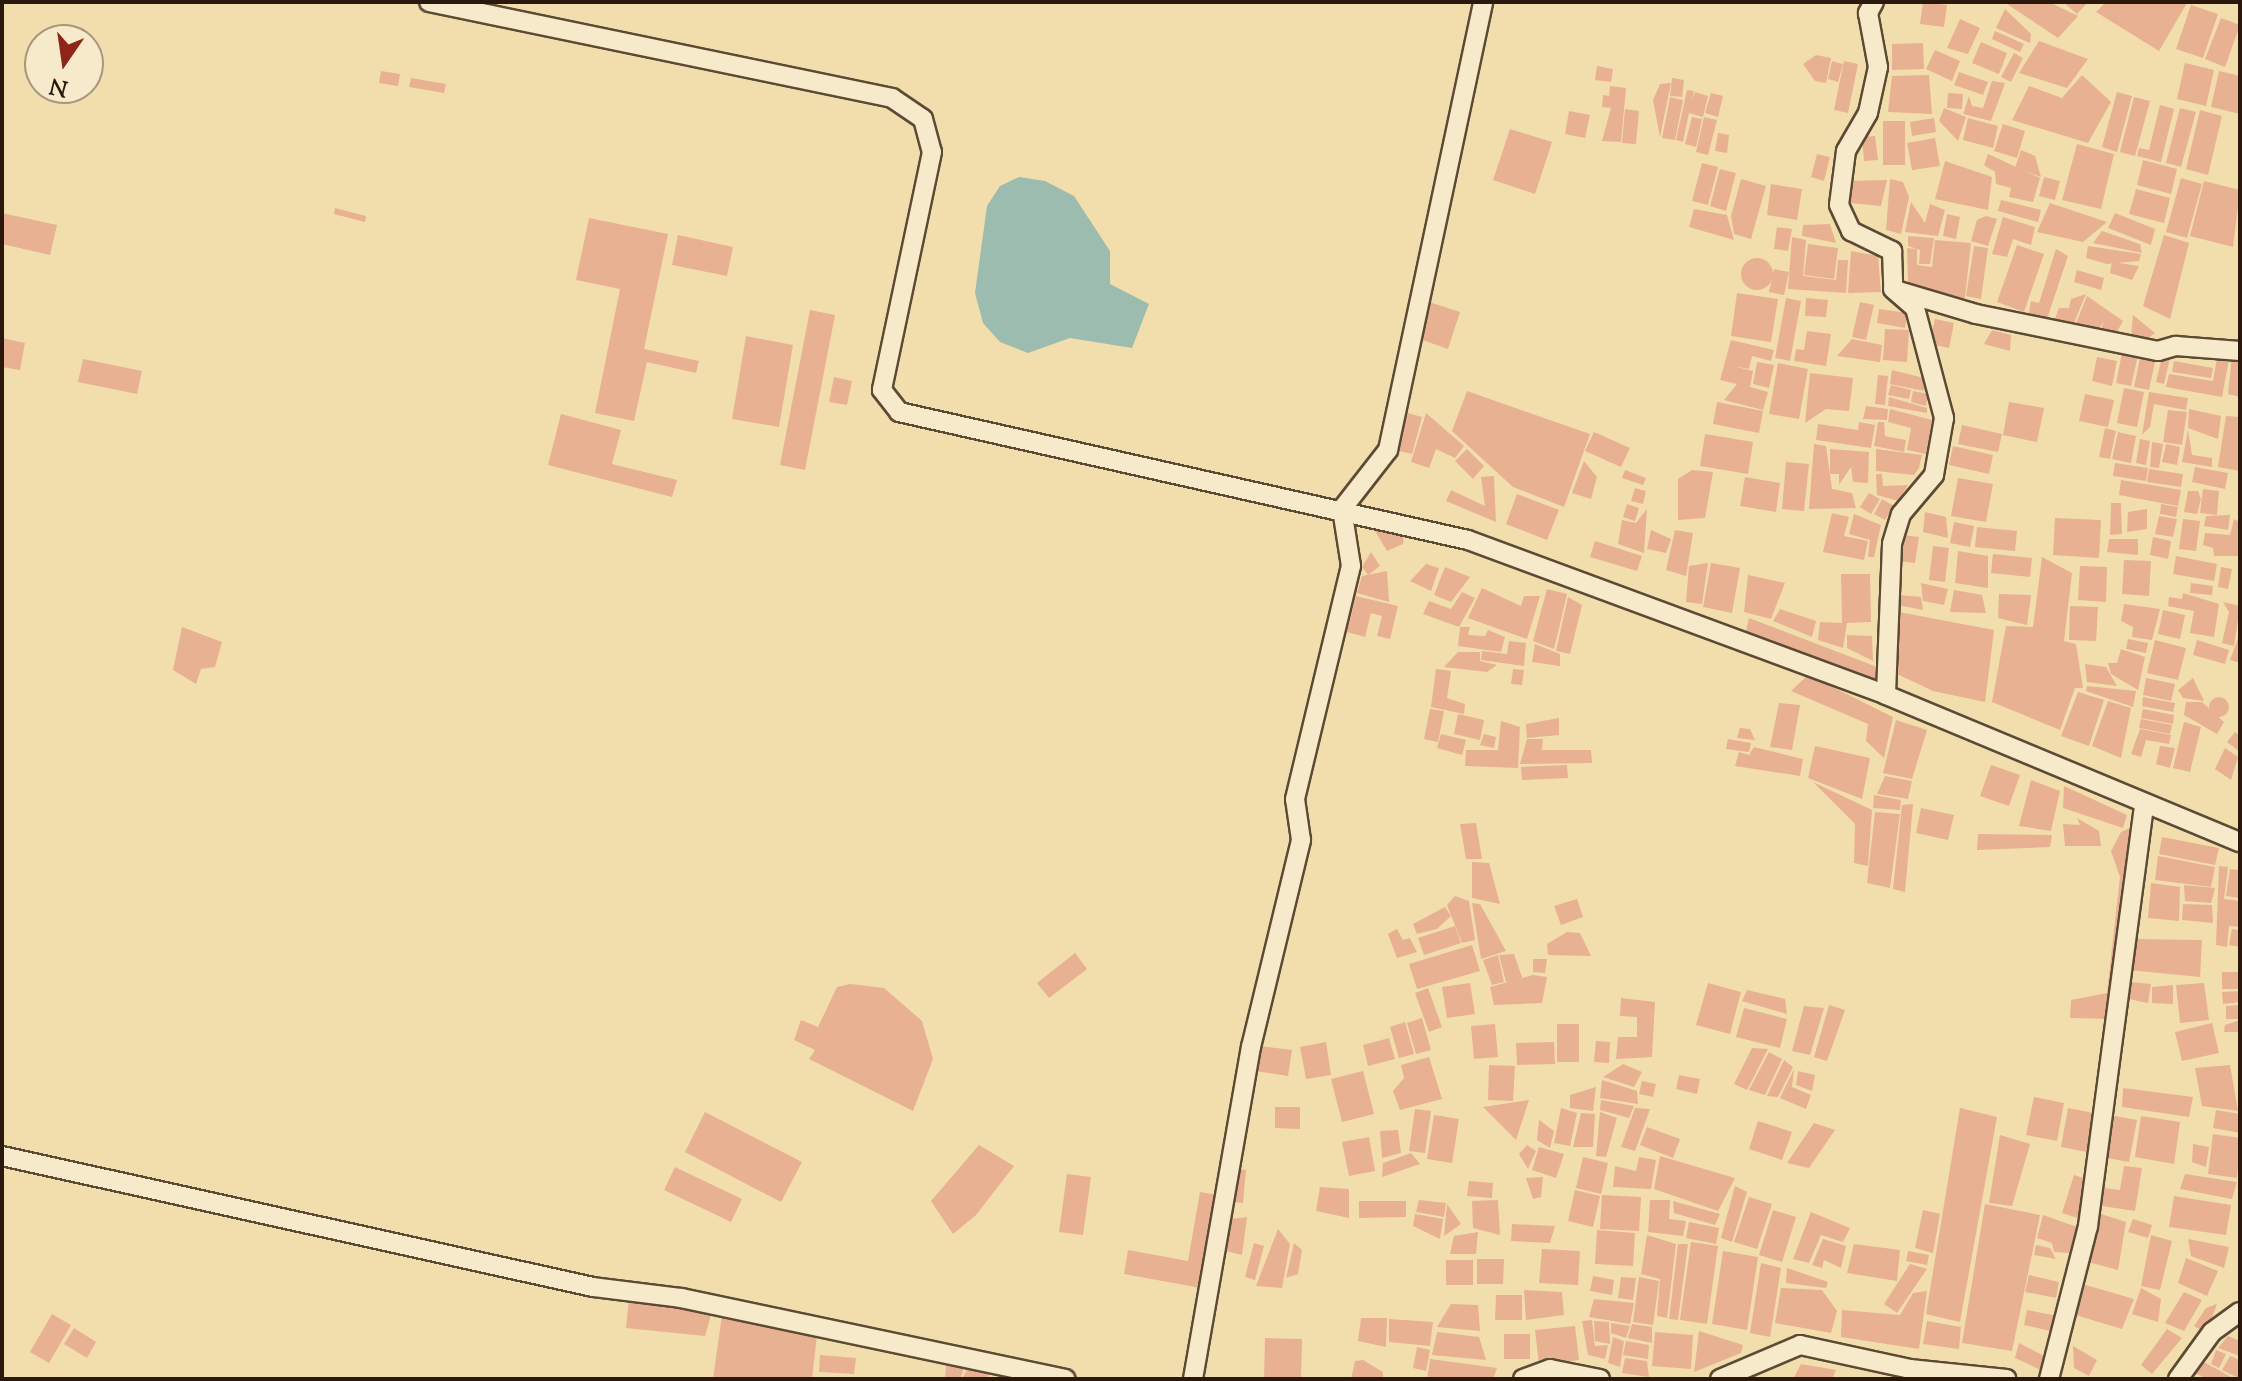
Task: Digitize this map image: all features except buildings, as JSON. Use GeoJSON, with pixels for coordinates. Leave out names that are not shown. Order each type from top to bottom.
{"type":"FeatureCollection","features":[{"type":"Feature","properties":{"kind":"street"},"geometry":{"type":"LineString","coordinates":[[429,2],[892,98],[923,119],[932,152],[882,390],[899,412],[1342,509],[1468,540],[1886,695],[2144,807],[2240,842]]}},
{"type":"Feature","properties":{"kind":"street"},"geometry":{"type":"LineString","coordinates":[[1193,1379],[1251,1047],[1301,840],[1295,799],[1351,566],[1342,509],[1388,450],[1483,2]]}},
{"type":"Feature","properties":{"kind":"street"},"geometry":{"type":"LineString","coordinates":[[1874,2],[1868,13],[1878,67],[1868,113],[1846,151],[1839,205],[1851,231],[1892,251],[1893,289],[1915,308],[1944,418],[1934,475],[1901,514],[1892,544],[1886,695]]}},
{"type":"Feature","properties":{"kind":"street"},"geometry":{"type":"LineString","coordinates":[[1893,289],[1976,314],[2158,351],[2176,346],[2240,351]]}},
{"type":"Feature","properties":{"kind":"street"},"geometry":{"type":"LineString","coordinates":[[2049,1379],[2088,1226],[2144,807]]}},
{"type":"Feature","properties":{"kind":"street"},"geometry":{"type":"LineString","coordinates":[[2,1156],[593,1287],[681,1298],[1066,1379]]}},
{"type":"Feature","properties":{"kind":"street"},"geometry":{"type":"LineString","coordinates":[[2178,1379],[2212,1332],[2240,1312]]}},
{"type":"Feature","properties":{"kind":"street"},"geometry":{"type":"LineString","coordinates":[[1720,1379],[1800,1345],[1910,1369],[2006,1379]]}},
{"type":"Feature","properties":{"kind":"street"},"geometry":{"type":"LineString","coordinates":[[1523,1379],[1550,1369],[1600,1379]]}},
{"type":"Feature","properties":{"kind":"shaded area"},"geometry":{"type":"Polygon","coordinates":[[[1019,177],[1045,181],[1074,196],[1110,251],[1110,284],[1149,304],[1132,348],[1070,338],[1028,353],[1000,342],[983,323],[975,293],[987,206],[1000,186],[1019,177]]]}}]}
